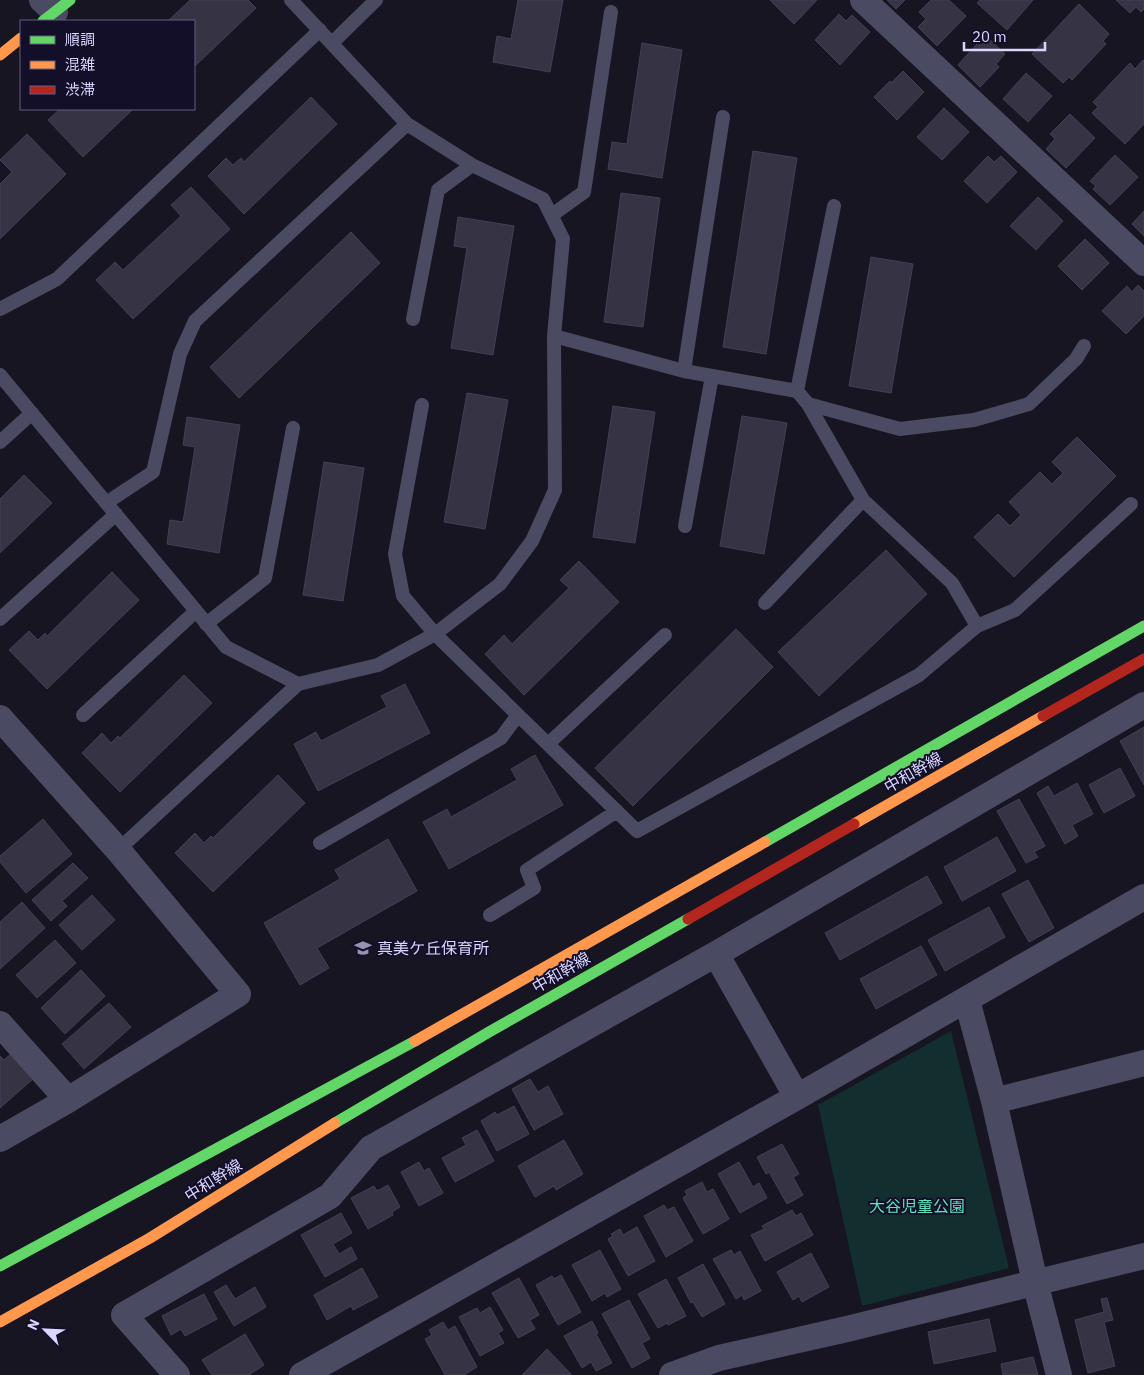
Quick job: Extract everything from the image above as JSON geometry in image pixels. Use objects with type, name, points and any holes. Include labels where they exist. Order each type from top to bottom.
[{"type":"main road","points":[[0,55],[20,39]]},
{"type":"main road","name":"中和幹線","points":[[0,1266],[452,1021],[1144,626]]},
{"type":"main road","name":"中和幹線","points":[[0,1322],[150,1238],[303,1142],[489,1032],[1144,659]]},
{"type":"street","points":[[863,0],[1144,263]]},
{"type":"street","points":[[177,1375],[124,1315],[330,1196],[371,1148],[716,954],[1144,705]]},
{"type":"street","points":[[0,718],[118,850],[238,994],[68,1100],[0,1139]]},
{"type":"street","points":[[302,1375],[797,1097],[1144,898]]},
{"type":"street","points":[[716,954],[797,1097]]},
{"type":"street","points":[[967,1000],[994,1101],[1035,1282],[1059,1375]]},
{"type":"street","points":[[0,1024],[68,1100]]},
{"type":"street","points":[[994,1101],[1144,1063]]},
{"type":"street","points":[[672,1375],[719,1358],[1144,1256]]},
{"type":"lane","points":[[118,850],[298,684],[378,665],[435,634],[500,584],[532,542],[555,490],[554,336],[563,239],[552,215],[543,199],[472,165],[407,124],[292,0]]},
{"type":"lane","points":[[332,43],[376,0]]},
{"type":"lane","points":[[552,215],[584,192],[611,12]]},
{"type":"lane","points":[[0,309],[57,279],[320,30]]},
{"type":"lane","points":[[684,371],[723,117]]},
{"type":"lane","points":[[106,503],[153,472],[180,354],[195,321],[407,124]]},
{"type":"lane","points":[[413,319],[438,190],[472,165]]},
{"type":"lane","points":[[797,391],[834,206]]},
{"type":"lane","points":[[554,336],[684,371],[797,391],[808,404],[863,500],[952,583],[977,626]]},
{"type":"lane","points":[[808,404],[900,429],[974,420],[1029,404],[1076,359],[1084,346]]},
{"type":"lane","points":[[0,375],[226,647],[298,684]]},
{"type":"lane","points":[[686,526],[712,376]]},
{"type":"lane","points":[[422,405],[395,554],[403,596],[435,634],[637,831],[919,676],[977,626],[1015,610],[1131,504]]},
{"type":"lane","points":[[0,442],[32,413]]},
{"type":"lane","points":[[206,624],[265,578],[293,428]]},
{"type":"lane","points":[[764,603],[863,500]]},
{"type":"lane","points":[[0,618],[116,514]]},
{"type":"lane","points":[[82,715],[196,611]]},
{"type":"lane","points":[[548,744],[665,635]]},
{"type":"lane","points":[[320,843],[501,738],[518,715]]},
{"type":"lane","points":[[490,915],[534,888],[527,870],[617,811]]},
{"type":"green space","name":"大谷児童公園","points":[[951,1031],[1009,1268],[862,1306],[818,1105]]},
{"type":"building","points":[[190,0],[248,0],[256,8],[195,66],[195,20],[169,20]]},
{"type":"building","points":[[518,0],[563,0],[550,72],[493,62],[497,36],[511,39]]},
{"type":"building","points":[[770,0],[817,0],[794,24]]},
{"type":"building","points":[[887,0],[905,0],[896,9]]},
{"type":"building","points":[[931,0],[949,0],[966,16],[937,46],[918,27],[926,19],[919,12]]},
{"type":"building","points":[[980,0],[1033,0],[1007,30],[977,3]]},
{"type":"building","points":[[1116,0],[1144,0],[1144,9],[1141,12],[1136,7],[1130,13]]},
{"type":"building","points":[[1079,4],[1109,34],[1103,41],[1106,44],[1072,80],[1069,77],[1063,83],[1032,54]]},
{"type":"building","points":[[839,14],[846,21],[852,15],[870,32],[840,65],[815,40]]},
{"type":"building","points":[[985,35],[1005,54],[996,64],[999,67],[980,87],[958,65]]},
{"type":"building","points":[[642,43],[682,50],[662,178],[608,169],[612,142],[627,144]]},
{"type":"building","points":[[1143,60],[1144,124],[1125,144],[1092,113],[1098,107],[1093,102],[1130,63],[1135,69]]},
{"type":"building","points":[[903,71],[924,92],[897,120],[874,97]]},
{"type":"building","points":[[1026,73],[1052,96],[1028,122],[1003,99]]},
{"type":"building","points":[[311,97],[337,124],[244,214],[208,176],[226,158],[233,165],[241,158],[244,162]]},
{"type":"building","points":[[944,108],[969,132],[942,160],[917,137]]},
{"type":"building","points":[[59,110],[132,110],[83,157],[48,120]]},
{"type":"building","points":[[1070,114],[1095,138],[1066,168],[1046,149],[1055,139],[1050,134]]},
{"type":"building","points":[[27,134],[66,174],[0,239],[0,184],[12,172],[0,160]]},
{"type":"building","points":[[753,151],[797,158],[766,354],[723,347]]},
{"type":"building","points":[[1115,155],[1138,177],[1110,205],[1093,189],[1096,186],[1090,181]]},
{"type":"building","points":[[988,156],[994,162],[1001,156],[1017,172],[987,203],[964,181]]},
{"type":"building","points":[[191,187],[230,229],[133,319],[96,280],[115,262],[123,270],[181,216],[171,205]]},
{"type":"building","points":[[621,193],[660,198],[643,327],[604,322]]},
{"type":"building","points":[[1038,197],[1063,221],[1036,250],[1010,226]]},
{"type":"building","points":[[1144,211],[1144,236],[1132,224]]},
{"type":"building","points":[[458,217],[514,226],[493,355],[451,348],[467,248],[454,246]]},
{"type":"building","points":[[351,232],[380,263],[239,398],[210,367]]},
{"type":"building","points":[[1085,239],[1109,263],[1082,290],[1058,266]]},
{"type":"building","points":[[871,257],[913,264],[891,393],[849,386]]},
{"type":"building","points":[[1138,285],[1144,291],[1144,316],[1126,334],[1102,311],[1127,286],[1132,292]]},
{"type":"building","points":[[467,393],[508,400],[485,529],[444,522]]},
{"type":"building","points":[[613,406],[655,412],[635,543],[593,537]]},
{"type":"building","points":[[742,416],[787,423],[764,554],[720,546]]},
{"type":"building","points":[[187,417],[240,425],[219,553],[167,544],[170,520],[183,522],[195,447],[183,445]]},
{"type":"building","points":[[1077,437],[1116,476],[1014,577],[974,537],[998,514],[1010,526],[1021,515],[1009,502],[1040,472],[1052,484],[1063,473],[1052,462]]},
{"type":"building","points":[[324,462],[364,468],[343,601],[303,595]]},
{"type":"building","points":[[24,475],[52,503],[0,553],[0,499]]},
{"type":"building","points":[[886,550],[927,594],[819,696],[778,652]]},
{"type":"building","points":[[579,561],[619,602],[524,695],[485,654],[504,635],[512,644],[569,588],[560,580]]},
{"type":"building","points":[[112,572],[139,600],[47,689],[9,650],[29,631],[38,640],[45,633],[47,636]]},
{"type":"building","points":[[736,629],[773,667],[633,806],[595,768]]},
{"type":"building","points":[[184,675],[212,703],[120,792],[82,753],[102,733],[111,743],[118,736],[120,738]]},
{"type":"building","points":[[405,684],[430,733],[318,791],[294,744],[316,732],[321,741],[387,707],[381,696]]},
{"type":"building","points":[[1144,727],[1144,785],[1120,741]]},
{"type":"building","points":[[535,755],[563,805],[449,869],[423,822],[447,809],[451,817],[517,780],[511,769]]},
{"type":"building","points":[[1120,768],[1135,796],[1104,813],[1089,785]]},
{"type":"building","points":[[278,775],[305,803],[213,892],[175,853],[195,833],[204,843],[211,836],[213,838]]},
{"type":"building","points":[[1077,783],[1093,814],[1072,825],[1078,836],[1065,844],[1037,793],[1048,786],[1054,796]]},
{"type":"building","points":[[1019,799],[1045,846],[1034,852],[1038,857],[1026,863],[997,811]]},
{"type":"building","points":[[43,819],[72,854],[26,893],[0,862],[0,856]]},
{"type":"building","points":[[997,837],[1016,871],[962,901],[944,867]]},
{"type":"building","points":[[388,839],[417,891],[317,948],[329,968],[300,985],[264,923],[340,879],[335,870]]},
{"type":"building","points":[[73,863],[88,878],[62,901],[67,906],[51,921],[32,900]]},
{"type":"building","points":[[927,876],[942,903],[840,960],[825,933]]},
{"type":"building","points":[[1028,880],[1054,928],[1029,942],[1002,894]]},
{"type":"building","points":[[92,895],[115,920],[82,950],[59,925]]},
{"type":"building","points":[[22,902],[45,928],[0,969],[0,922]]},
{"type":"building","points":[[989,907],[1005,937],[945,971],[928,940]]},
{"type":"building","points":[[55,940],[76,963],[37,998],[16,975]]},
{"type":"building","points":[[921,946],[937,975],[876,1009],[860,979]]},
{"type":"building","points":[[81,970],[105,996],[65,1034],[41,1008]]},
{"type":"building","points":[[109,1003],[131,1027],[84,1069],[62,1044]]},
{"type":"building","points":[[12,1053],[34,1078],[0,1108],[0,1056],[4,1060]]},
{"type":"building","points":[[530,1079],[538,1092],[548,1086],[563,1114],[534,1130],[512,1089]]},
{"type":"building","points":[[514,1106],[529,1134],[497,1151],[481,1121],[495,1112],[497,1115]]},
{"type":"building","points":[[477,1130],[494,1161],[455,1182],[442,1158],[466,1145],[462,1138]]},
{"type":"building","points":[[564,1140],[583,1174],[556,1190],[554,1186],[535,1197],[518,1166]]},
{"type":"building","points":[[782,1144],[799,1174],[793,1177],[803,1195],[787,1204],[769,1172],[766,1174],[757,1157]]},
{"type":"building","points":[[419,1162],[424,1171],[429,1168],[443,1193],[419,1206],[401,1172]]},
{"type":"building","points":[[739,1162],[753,1187],[759,1183],[767,1198],[740,1213],[718,1174]]},
{"type":"building","points":[[702,1182],[707,1192],[713,1189],[729,1219],[703,1234],[683,1198],[687,1195],[685,1191]]},
{"type":"building","points":[[388,1185],[400,1207],[392,1212],[393,1215],[368,1229],[351,1198],[374,1186],[377,1191]]},
{"type":"building","points":[[664,1205],[667,1210],[674,1207],[693,1241],[666,1257],[644,1216]]},
{"type":"building","points":[[792,1210],[796,1216],[801,1213],[813,1235],[765,1261],[751,1235],[764,1229],[762,1226]]},
{"type":"building","points":[[341,1213],[352,1233],[333,1244],[339,1254],[351,1247],[357,1259],[325,1277],[301,1235]]},
{"type":"building","points":[[637,1227],[655,1261],[628,1276],[608,1239],[613,1236],[611,1234],[620,1229],[623,1235]]},
{"type":"building","points":[[600,1250],[621,1289],[607,1297],[605,1293],[592,1301],[572,1265]]},
{"type":"building","points":[[731,1250],[734,1255],[740,1251],[761,1291],[744,1300],[742,1295],[736,1299],[713,1259]]},
{"type":"building","points":[[811,1253],[829,1287],[802,1302],[799,1296],[793,1300],[777,1272]]},
{"type":"building","points":[[703,1264],[725,1304],[702,1317],[693,1302],[691,1303],[678,1278]]},
{"type":"building","points":[[362,1268],[378,1297],[353,1310],[351,1306],[327,1320],[314,1295]]},
{"type":"building","points":[[561,1275],[581,1312],[558,1325],[536,1285],[552,1276],[554,1279]]},
{"type":"building","points":[[519,1278],[539,1315],[530,1320],[535,1329],[518,1338],[492,1293]]},
{"type":"building","points":[[666,1279],[686,1316],[658,1328],[638,1294]]},
{"type":"building","points":[[226,1285],[235,1299],[255,1287],[266,1307],[234,1326],[214,1292]]},
{"type":"building","points":[[204,1294],[217,1319],[185,1336],[181,1329],[171,1335],[162,1316]]},
{"type":"building","points":[[1107,1298],[1113,1320],[1104,1322],[1115,1366],[1088,1373],[1075,1320],[1104,1312],[1101,1299]]},
{"type":"building","points":[[629,1300],[650,1339],[642,1343],[650,1358],[632,1368],[602,1314]]},
{"type":"building","points":[[490,1307],[503,1330],[498,1333],[504,1343],[480,1356],[459,1317],[477,1308],[480,1313]]},
{"type":"building","points":[[989,1319],[996,1351],[934,1364],[928,1332]]},
{"type":"building","points":[[592,1321],[598,1333],[596,1334],[612,1363],[596,1371],[591,1362],[582,1368],[564,1336]]},
{"type":"building","points":[[443,1322],[448,1330],[455,1326],[477,1367],[464,1375],[445,1375],[425,1339],[432,1335],[429,1330]]},
{"type":"building","points":[[245,1334],[264,1365],[249,1375],[212,1375],[202,1360]]},
{"type":"building","points":[[547,1349],[572,1375],[522,1375]]},
{"type":"building","points":[[1033,1357],[1038,1375],[1003,1375],[1001,1364]]},
{"type":"traffic: fast","points":[[44,20],[70,0]]},
{"type":"traffic: fast","points":[[765,842],[1144,626]]},
{"type":"traffic: fast","points":[[335,1123],[489,1032],[688,919]]},
{"type":"traffic: fast","points":[[0,1266],[415,1041]]},
{"type":"traffic: slow","points":[[0,55],[20,39]]},
{"type":"traffic: slow","points":[[854,824],[1043,716]]},
{"type":"traffic: slow","points":[[415,1041],[765,842]]},
{"type":"traffic: slow","points":[[0,1322],[150,1238],[335,1123]]},
{"type":"traffic: jam","points":[[1043,716],[1144,659]]},
{"type":"traffic: jam","points":[[688,919],[854,824]]},
{"type":"place","name":"真美ケ丘保育所","points":[[363,948]]}]
